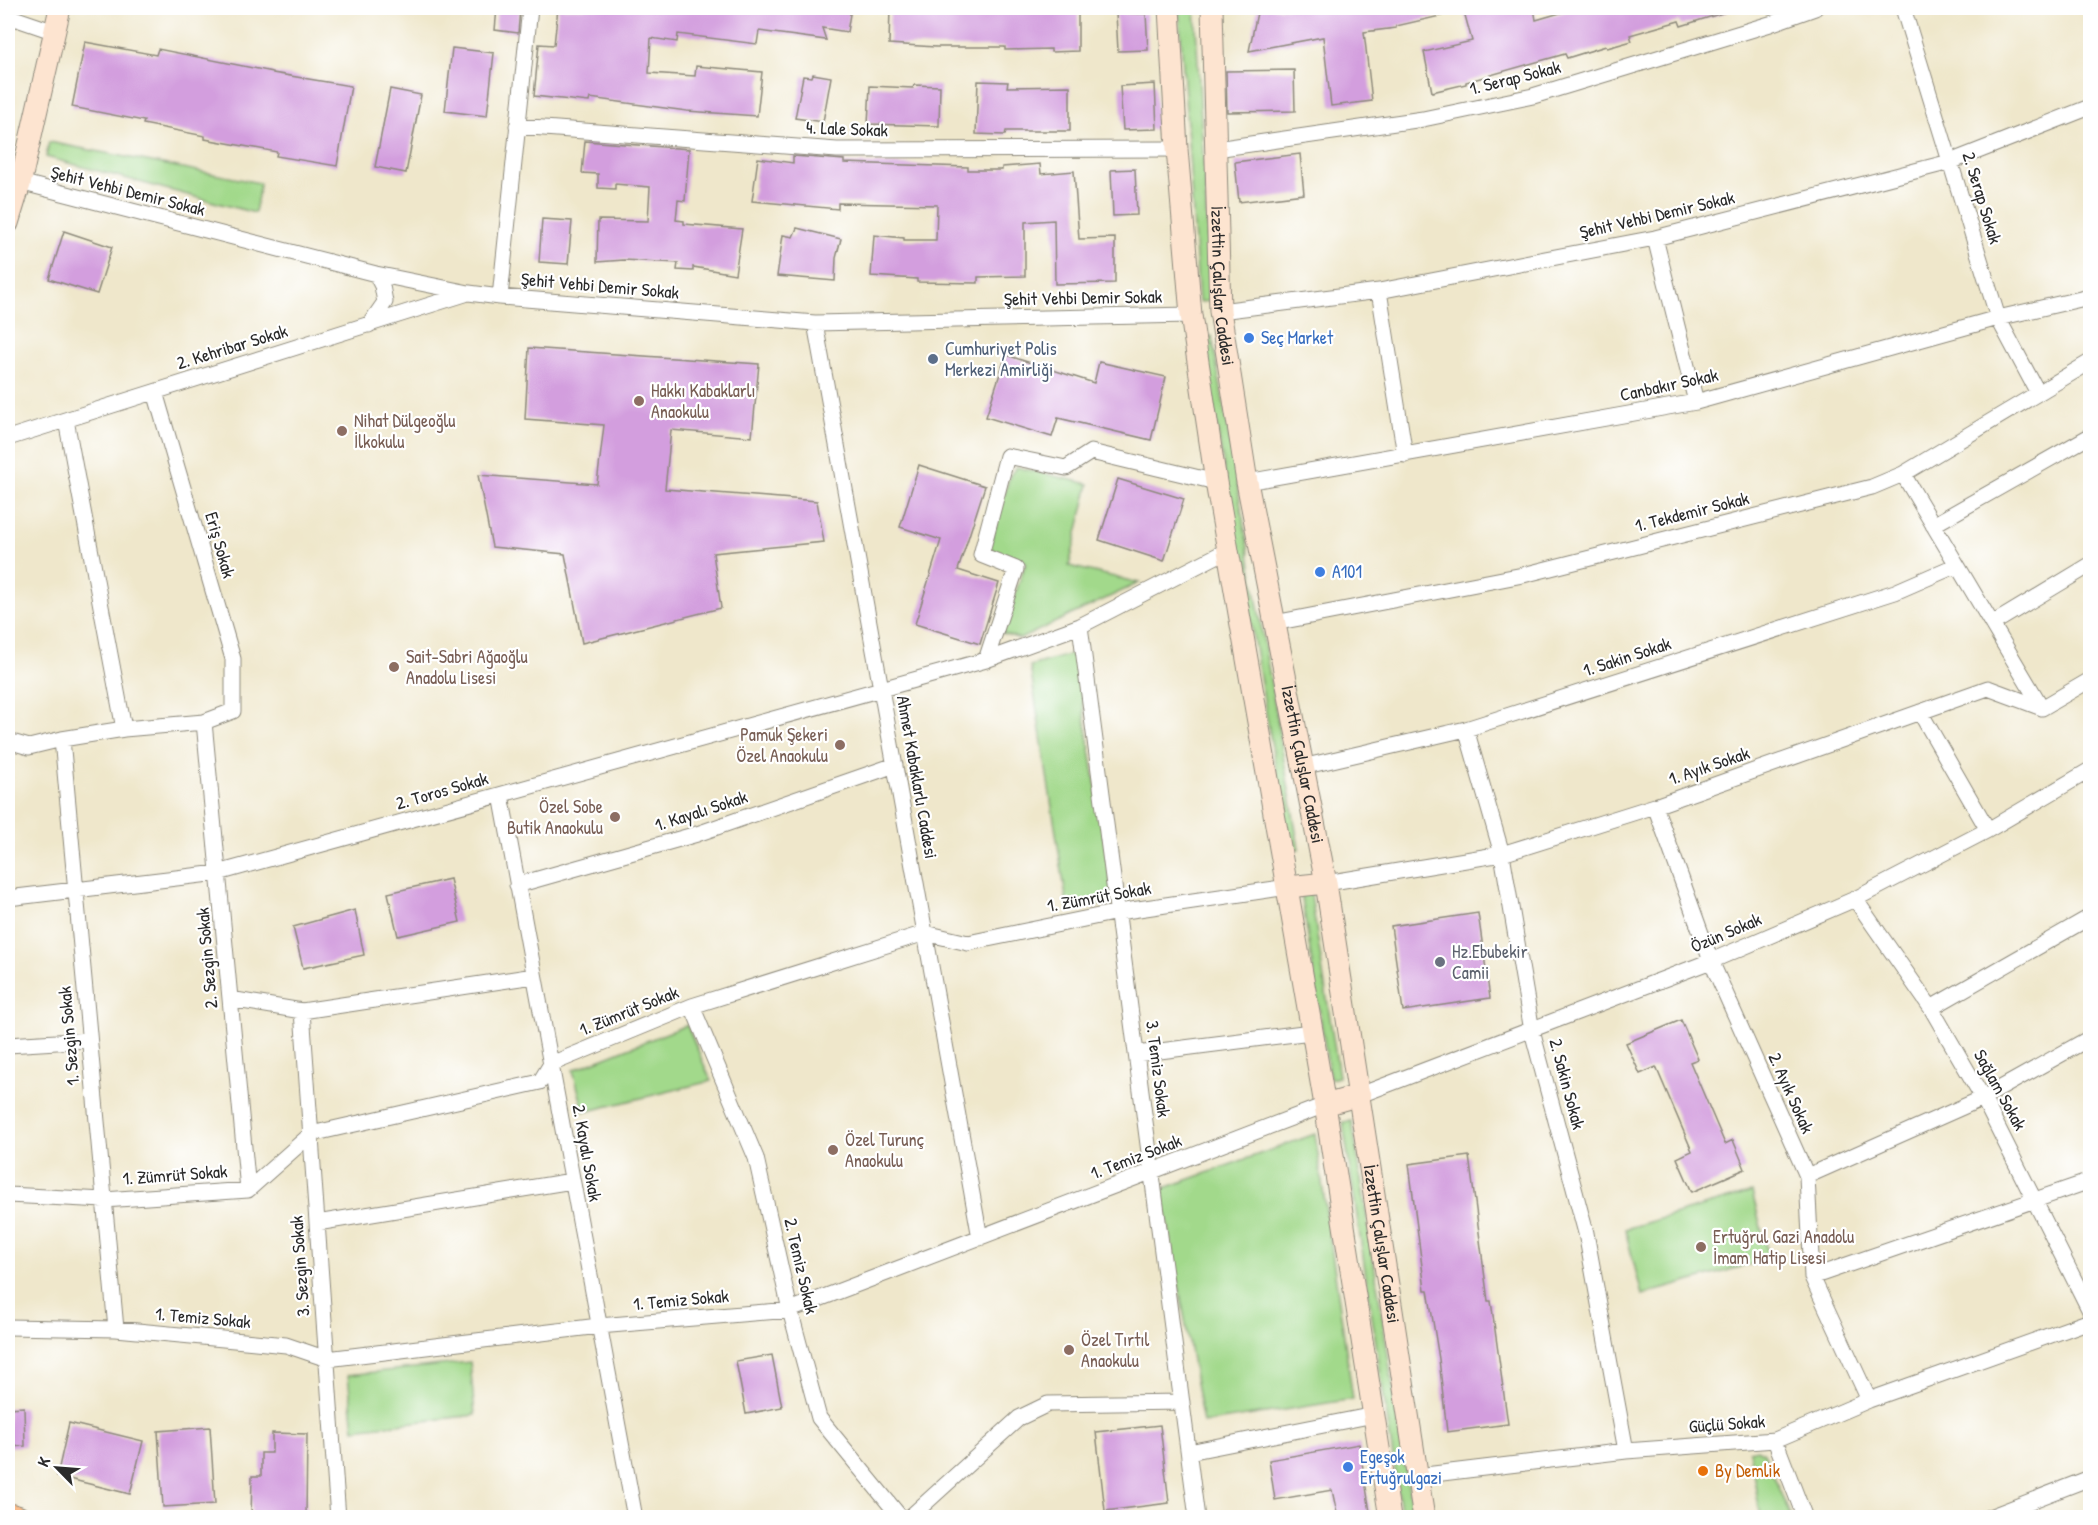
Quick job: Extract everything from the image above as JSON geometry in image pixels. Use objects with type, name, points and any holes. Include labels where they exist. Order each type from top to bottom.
[{"type":"main road","points":[[8,1515],[18,1518]]},
{"type":"street","points":[[8,223],[14,182],[60,8]]},
{"type":"street","points":[[500,297],[530,8]]},
{"type":"street","name":"İzzettin Çalışlar Caddesi","points":[[1169,8],[1177,149],[1191,315],[1216,482],[1288,887],[1390,1518]]},
{"type":"street","name":"İzzettin Çalışlar Caddesi","points":[[1212,8],[1220,311],[1247,482],[1326,883],[1424,1518]]},
{"type":"street","name":"1. Serap Sokak","points":[[1216,149],[1423,119],[1533,96],[1770,24],[1815,8]]},
{"type":"street","name":"2. Serap Sokak","points":[[1903,8],[1998,318],[2038,393]]},
{"type":"street","points":[[8,16],[55,32]]},
{"type":"street","name":"Şehit Vehbi Demir Sokak","points":[[1220,311],[1379,291],[1655,238],[1950,162],[2091,107]]},
{"type":"street","name":"4. Lale Sokak","points":[[518,126],[837,150],[1177,149]]},
{"type":"street","name":"Şehit Vehbi Demir Sokak","points":[[14,182],[376,274],[500,297],[815,323],[1191,315]]},
{"type":"street","points":[[1655,238],[1696,402]]},
{"type":"street","points":[[369,325],[385,302],[382,286],[376,274]]},
{"type":"street","points":[[1379,291],[1405,455]]},
{"type":"street","name":"2. Kehribar Sokak","points":[[8,438],[469,293]]},
{"type":"street","name":"Canbakır Sokak","points":[[1247,482],[1696,402],[1998,318],[2091,295]]},
{"type":"street","points":[[1191,315],[1220,311]]},
{"type":"street","name":"Ahmet Kabaklarlı Caddesi","points":[[815,323],[980,1238]]},
{"type":"street","name":"1. Tekdemir Sokak","points":[[1274,624],[1522,575],[1872,487],[1903,474],[2091,362]]},
{"type":"street","name":"Eriş Sokak","points":[[155,392],[233,659],[233,711],[204,722]]},
{"type":"street","points":[[66,420],[124,729]]},
{"type":"street","points":[[1933,525],[2091,436]]},
{"type":"street","points":[[986,660],[1016,569],[981,555],[1007,456],[1066,468],[1091,452],[1216,482]]},
{"type":"street","points":[[1903,474],[2042,708],[2091,680]]},
{"type":"street","name":"2. Toros Sokak","points":[[8,898],[218,873],[986,660],[1080,626],[1228,550]]},
{"type":"street","name":"1. Sakin Sokak","points":[[1302,766],[1466,729],[1895,592],[1957,565]]},
{"type":"street","points":[[1992,624],[2091,565]]},
{"type":"street","name":"3. Temiz Sokak","points":[[1080,626],[1197,1518]]},
{"type":"street","name":"1. Ayık Sokak","points":[[1326,883],[1502,854],[1654,806],[1988,688],[2042,708]]},
{"type":"street","points":[[1920,712],[1988,830]]},
{"type":"street","points":[[8,741],[29,747],[124,729],[204,722]]},
{"type":"street","name":"2. Sezgin Sokak","points":[[204,722],[248,1190]]},
{"type":"street","name":"2. Sakin Sokak","points":[[1466,729],[1502,854],[1533,1031],[1586,1233],[1626,1451]]},
{"type":"street","name":"1. Sezgin Sokak","points":[[62,739],[116,1329]]},
{"type":"street","name":"1. Kayalı Sokak","points":[[517,885],[697,834],[895,765]]},
{"type":"street","name":"Özün Sokak","points":[[1360,1095],[1533,1031],[1711,961],[1855,899],[1988,830],[2091,770]]},
{"type":"street","name":"2. Kayalı Sokak","points":[[501,795],[635,1518]]},
{"type":"street","name":"2. Ayık Sokak","points":[[1654,806],[1711,961],[1807,1176],[1812,1277],[1869,1400]]},
{"type":"street","points":[[1288,887],[1326,883]]},
{"type":"street","name":"1. Zümrüt Sokak","points":[[8,1195],[104,1200],[248,1190],[311,1134],[540,1082],[551,1064],[692,1006],[925,933],[968,942],[1118,912],[1288,887]]},
{"type":"street","name":"Sağlam Sokak","points":[[1855,899],[1931,1008],[1983,1098],[2091,1311]]},
{"type":"street","points":[[1931,1008],[2091,917]]},
{"type":"street","points":[[230,999],[302,1011],[534,976]]},
{"type":"street","name":"2. Temiz Sokak","points":[[692,1006],[756,1158],[790,1310],[819,1418],[901,1518]]},
{"type":"street","name":"3. Sezgin Sokak","points":[[302,1011],[338,1518]]},
{"type":"street","points":[[1136,1054],[1311,1032]]},
{"type":"street","points":[[1807,1176],[1983,1098],[2091,1038]]},
{"type":"street","points":[[8,1045],[89,1040]]},
{"type":"street","points":[[1324,1105],[1360,1095]]},
{"type":"street","name":"1. Temiz Sokak","points":[[8,1327],[116,1329],[286,1345],[327,1359],[599,1326],[790,1310],[1152,1173],[1324,1105]]},
{"type":"street","points":[[1812,1277],[2091,1180]]},
{"type":"street","points":[[317,1223],[572,1181]]},
{"type":"street","name":"Güçlü Sokak","points":[[1417,1476],[1626,1451],[1775,1440],[1869,1400],[2091,1321]]},
{"type":"street","points":[[909,1518],[1019,1418],[1048,1404],[1182,1402]]},
{"type":"street","points":[[1189,1452],[1374,1415]]},
{"type":"street","points":[[1775,1440],[1805,1518]]},
{"type":"street","points":[[1987,1518],[2091,1478]]},
{"type":"green space","points":[[1179,8],[1195,8],[1211,301],[1199,302]]},
{"type":"green space","points":[[49,142],[260,183],[255,213],[46,157]]},
{"type":"green space","points":[[1212,336],[1299,849],[1290,851],[1202,340]]},
{"type":"green space","points":[[1017,467],[1089,484],[1069,566],[1139,583],[1020,639],[1002,633],[1026,562],[994,551],[990,546],[1010,475]]},
{"type":"green space","points":[[1075,653],[1114,903],[1068,910],[1030,666]]},
{"type":"green space","points":[[1310,889],[1339,1077],[1330,1079],[1301,892]]},
{"type":"green space","points":[[687,1025],[711,1081],[584,1112],[573,1070]]},
{"type":"green space","points":[[1352,1121],[1413,1517],[1402,1517],[1343,1123]]},
{"type":"green space","points":[[1315,1134],[1353,1399],[1203,1423],[1162,1189]]},
{"type":"green space","points":[[1752,1192],[1769,1259],[1642,1295],[1625,1229]]},
{"type":"green space","points":[[470,1362],[475,1415],[354,1429],[348,1375]]},
{"type":"green space","points":[[1757,1449],[1764,1453],[1791,1517],[1761,1517],[1749,1451]]},
{"type":"building","points":[[497,8],[520,8],[518,33],[495,30]]},
{"type":"building","points":[[558,8],[851,8],[847,32],[822,28],[826,40],[759,31],[757,44],[678,34],[677,42],[651,38],[649,73],[695,76],[696,66],[762,72],[757,116],[687,111],[590,98],[589,102],[534,96],[539,44],[554,45]]},
{"type":"building","points":[[890,8],[1078,8],[1078,51],[1051,52],[1051,49],[1005,50],[1005,47],[889,44]]},
{"type":"building","points":[[1258,8],[1448,8],[1449,14],[1396,26],[1396,28],[1364,32],[1372,101],[1331,106],[1323,37],[1249,51]]},
{"type":"building","points":[[1463,8],[1534,8],[1536,20],[1577,8],[1729,8],[1729,11],[1681,26],[1679,21],[1630,35],[1632,41],[1607,48],[1606,46],[1567,58],[1565,54],[1432,92],[1424,52],[1472,41]]},
{"type":"building","points":[[1116,13],[1146,14],[1148,50],[1118,51]]},
{"type":"building","points":[[85,42],[156,55],[158,49],[273,73],[351,86],[337,166],[276,156],[277,152],[205,139],[205,136],[143,124],[144,121],[72,107]]},
{"type":"building","points":[[452,48],[494,53],[487,116],[445,111]]},
{"type":"building","points":[[1294,70],[1295,111],[1227,112],[1226,71]]},
{"type":"building","points":[[813,74],[831,77],[823,122],[795,118],[803,76],[812,77]]},
{"type":"building","points":[[978,81],[1008,82],[1007,87],[1070,86],[1070,131],[1006,131],[1005,135],[976,134]]},
{"type":"building","points":[[1155,84],[1157,129],[1123,130],[1120,86]]},
{"type":"building","points":[[914,85],[940,86],[939,126],[868,124],[870,86],[913,88]]},
{"type":"building","points":[[390,89],[421,95],[406,173],[375,167]]},
{"type":"building","points":[[585,141],[689,149],[685,201],[678,200],[676,220],[684,221],[684,224],[742,229],[735,274],[693,267],[693,271],[677,270],[678,263],[624,260],[597,262],[598,220],[648,221],[650,187],[615,184],[615,189],[598,188],[598,174],[582,173]]},
{"type":"building","points":[[1300,154],[1304,194],[1239,202],[1235,162]]},
{"type":"building","points":[[793,156],[844,160],[844,163],[968,167],[968,170],[1002,170],[1002,167],[1040,164],[1041,174],[1074,171],[1079,239],[1115,238],[1115,283],[1055,284],[1054,220],[1025,222],[1025,276],[978,277],[978,283],[917,282],[917,279],[871,276],[874,235],[904,238],[904,240],[936,240],[937,205],[838,203],[838,209],[752,201],[758,158],[793,163]]},
{"type":"building","points":[[1135,169],[1137,215],[1113,216],[1111,170]]},
{"type":"building","points":[[542,219],[572,221],[568,264],[539,262]]},
{"type":"building","points":[[797,228],[841,239],[836,258],[835,281],[777,276],[783,235],[793,237]]},
{"type":"building","points":[[64,231],[112,247],[97,294],[49,279]]},
{"type":"building","points":[[529,348],[759,364],[752,437],[671,430],[665,489],[817,501],[824,542],[713,553],[721,608],[582,643],[565,554],[492,547],[478,475],[597,484],[604,425],[525,419]]},
{"type":"building","points":[[1006,355],[1094,383],[1099,362],[1166,377],[1151,440],[1058,418],[1052,437],[986,417]]},
{"type":"building","points":[[919,465],[985,486],[958,570],[999,583],[980,644],[915,624],[941,540],[900,527]]},
{"type":"building","points":[[1118,479],[1184,499],[1164,561],[1099,540]]},
{"type":"building","points":[[450,879],[460,922],[398,936],[388,893]]},
{"type":"building","points":[[355,910],[364,955],[303,968],[293,927]]},
{"type":"building","name":"Hz.Ebubekir Camii","points":[[1478,913],[1490,998],[1403,1011],[1391,926]]},
{"type":"building","points":[[1681,1020],[1698,1059],[1690,1062],[1725,1144],[1733,1140],[1745,1169],[1692,1192],[1677,1158],[1692,1151],[1656,1067],[1640,1074],[1626,1043]]},
{"type":"building","points":[[1469,1156],[1488,1301],[1491,1301],[1508,1424],[1447,1432],[1439,1359],[1428,1290],[1425,1290],[1409,1164]]},
{"type":"building","points":[[772,1355],[782,1407],[746,1414],[736,1361]]},
{"type":"building","points":[[24,1407],[25,1446],[8,1447],[8,1408]]},
{"type":"building","points":[[69,1423],[143,1441],[130,1494],[57,1476]]},
{"type":"building","points":[[1160,1425],[1169,1503],[1105,1511],[1096,1432]]},
{"type":"building","points":[[210,1427],[215,1504],[163,1507],[158,1431]]},
{"type":"building","points":[[272,1433],[307,1434],[306,1518],[251,1518],[252,1476],[261,1476],[261,1453],[272,1453]]},
{"type":"building","points":[[1359,1444],[1371,1518],[1338,1518],[1332,1490],[1275,1500],[1269,1460]]},
{"type":"place","name":"Seç Market","points":[[1249,338]]},
{"type":"place","name":"Cumhuriyet Polis Merkezi Amirliği","points":[[933,359]]},
{"type":"place","name":"Hakkı Kabaklarlı Anaokulu","points":[[639,401]]},
{"type":"place","name":"Nihat Dülgeoğlu İlkokulu","points":[[342,431]]},
{"type":"place","name":"A101","points":[[1320,572]]},
{"type":"place","name":"Sait-Sabri Ağaoğlu Anadolu Lisesi","points":[[394,667]]},
{"type":"place","name":"Pamuk Şekeri Özel Anaokulu","points":[[840,745]]},
{"type":"place","name":"Özel Sobe Butik Anaokulu","points":[[615,817]]},
{"type":"place","name":"Hz.Ebubekir Camii","points":[[1440,962]]},
{"type":"place","name":"Özel Turunç Anaokulu","points":[[833,1150]]},
{"type":"place","name":"Ertuğrul Gazi Anadolu İmam Hatip Lisesi","points":[[1701,1247]]},
{"type":"place","name":"Özel Tırtıl Anaokulu","points":[[1069,1350]]},
{"type":"place","name":"Egeşok Ertuğrulgazi","points":[[1348,1467]]},
{"type":"place","name":"By Demlik","points":[[1703,1471]]}]
